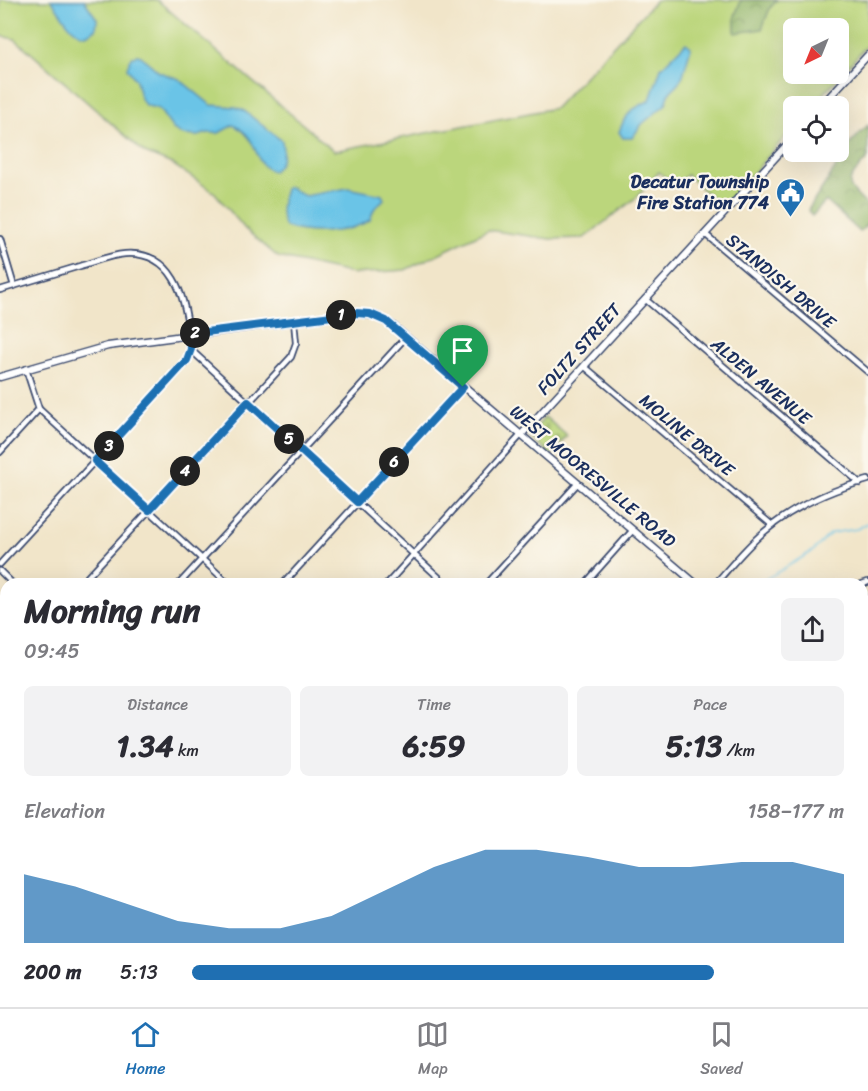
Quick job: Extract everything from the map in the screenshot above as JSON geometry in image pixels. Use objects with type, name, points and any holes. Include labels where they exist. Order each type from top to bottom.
[{"type":"main road","points":[[830,96],[868,55]]},
{"type":"main road","name":"FOLTZ STREET","points":[[521,435],[783,148]]},
{"type":"main road","name":"WEST MOORESVILLE ROAD","points":[[0,377],[98,348],[190,334],[366,314],[382,319],[406,337],[688,578]]},
{"type":"street","name":"STANDISH DRIVE","points":[[705,234],[868,372]]},
{"type":"street","points":[[0,239],[14,286]]},
{"type":"street","points":[[0,290],[116,255],[139,255],[160,264],[176,282],[186,309],[191,350],[184,364],[0,564]]},
{"type":"street","name":"ALDEN AVENUE","points":[[645,299],[860,483]]},
{"type":"street","points":[[87,578],[291,356],[296,341],[294,321]]},
{"type":"street","points":[[185,578],[406,337]]},
{"type":"street","points":[[191,350],[440,578]]},
{"type":"street","name":"MOLINE DRIVE","points":[[584,366],[772,525]]},
{"type":"street","points":[[26,369],[39,409],[223,578]]},
{"type":"street","points":[[288,578],[463,387]]},
{"type":"street","points":[[0,452],[39,409]]},
{"type":"street","name":"FOLTZ STREET","points":[[392,578],[521,435]]},
{"type":"street","points":[[721,578],[754,541],[772,525],[820,497],[868,480]]},
{"type":"street","points":[[491,578],[578,483]]},
{"type":"street","points":[[590,578],[633,531]]},
{"type":"green space","points":[[0,0],[157,0],[334,151],[555,108],[656,0],[868,0],[868,44],[849,65],[849,18],[783,18],[783,84],[833,84],[822,96],[783,96],[783,139],[723,208],[687,175],[675,186],[659,172],[637,197],[584,238],[550,239],[488,230],[405,270],[354,274],[278,257],[245,229],[215,193],[172,164],[145,153],[15,39],[0,36]]},
{"type":"green space","points":[[741,0],[777,0],[770,8],[762,29],[735,33],[735,16]]},
{"type":"green space","points":[[868,125],[868,158],[850,182],[854,192],[868,206],[868,223],[860,232],[826,201],[812,216],[808,210],[838,162],[849,162],[849,145]]},
{"type":"green space","points":[[545,417],[567,436],[551,455],[529,436]]},
{"type":"water","points":[[51,0],[84,0],[97,19],[96,29],[86,35],[75,31]]},
{"type":"water","points":[[686,43],[691,47],[683,75],[670,92],[666,104],[642,124],[632,138],[623,138],[619,132],[624,120],[632,110],[650,100],[661,68]]},
{"type":"water","points":[[137,55],[159,72],[179,79],[211,105],[243,110],[282,141],[283,154],[279,165],[273,171],[266,168],[248,137],[233,125],[219,133],[198,136],[183,135],[173,129],[159,109],[145,105],[140,97],[136,80],[127,68],[132,57]]},
{"type":"water","points":[[288,187],[305,196],[348,188],[382,195],[384,199],[374,209],[370,220],[361,225],[328,232],[295,230],[285,227],[281,213],[285,189]]},
{"type":"waterway","points":[[768,578],[813,551],[831,533],[857,529],[868,523]]},
{"type":"place","name":"Decatur Township Fire Station 774","points":[[790,218]]},
{"type":"route","points":[[356,313],[370,314],[392,325],[463,387],[357,502],[248,402],[149,510],[95,461],[190,356],[190,334],[356,313]]}]
